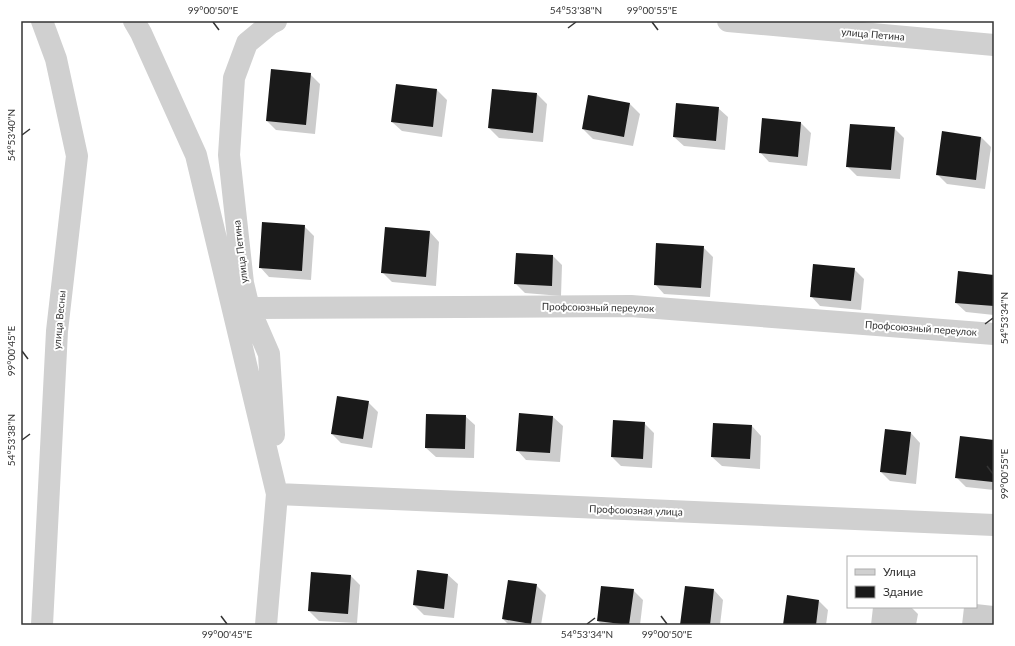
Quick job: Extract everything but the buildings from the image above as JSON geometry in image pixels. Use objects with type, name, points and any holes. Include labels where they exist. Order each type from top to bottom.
[{"type":"street","name":"улица Весны","points":[[42,21],[56,59],[77,156],[57,330],[42,625]]},
{"type":"street","points":[[134,21],[196,155],[277,494],[266,625]]},
{"type":"street","name":"улица Петина","points":[[276,21],[270,24],[247,43],[234,78],[230,155],[243,283],[249,308],[269,354],[277,494]]},
{"type":"street","name":"улица Петина","points":[[728,21],[792,24],[994,45]]},
{"type":"street","name":"Профсоюзный переулок","points":[[249,308],[631,306],[994,334]]},
{"type":"street","name":"Профсоюзная улица","points":[[277,494],[994,525]]}]
